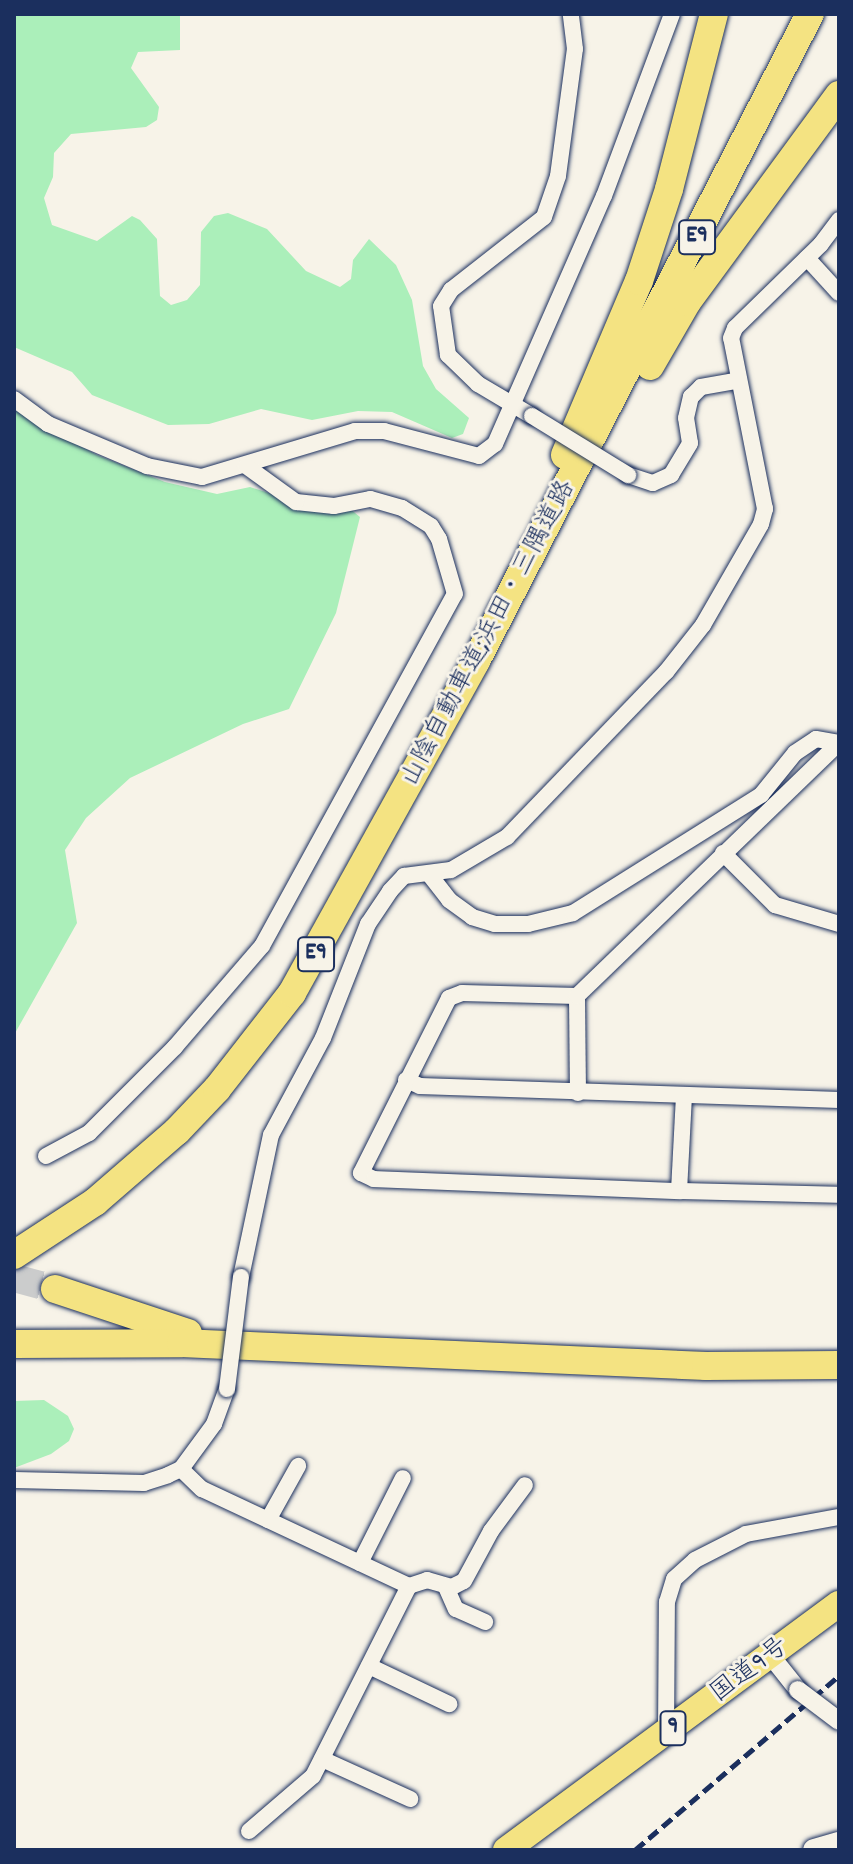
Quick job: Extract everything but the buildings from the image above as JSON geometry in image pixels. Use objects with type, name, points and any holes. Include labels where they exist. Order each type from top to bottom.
[{"type":"highway","points":[[476,661],[639,281],[714,14]]},
{"type":"highway","name":"山陰自動車道;浜田・三隅道路","points":[[14,1255],[95,1202],[217,1089],[292,993],[476,661],[810,14]]},
{"type":"highway","points":[[581,458],[631,399],[687,302],[839,95]]},
{"type":"highway","name":"山陰自動車道;浜田・三隅道路","points":[[14,1242],[95,1202]]},
{"type":"highway","points":[[55,1289],[168,1328],[279,1350]]},
{"type":"highway","points":[[14,1344],[181,1343],[279,1350],[706,1366],[839,1365]]},
{"type":"highway","name":"国道9号","points":[[506,1850],[839,1604]]},
{"type":"main road","points":[[814,1850],[839,1843]]},
{"type":"street","points":[[571,14],[575,49],[558,176],[544,217],[451,290],[441,306],[448,355],[478,384],[628,475],[653,483],[671,475],[690,443],[686,418],[691,397],[701,387],[736,381]]},
{"type":"street","points":[[14,399],[48,424],[147,466],[202,477],[246,466],[291,446],[355,431],[384,431],[479,456],[495,444],[604,196],[672,14]]},
{"type":"street","points":[[14,1480],[144,1483],[181,1469],[214,1424],[227,1389],[241,1277],[271,1135],[323,1038],[368,924],[404,876],[451,870],[507,837],[666,672],[703,625],[765,509],[730,349],[735,328],[807,258],[839,220]]},
{"type":"street","points":[[807,258],[839,293]]},
{"type":"street","points":[[46,1156],[89,1133],[175,1047],[262,946],[455,594],[439,539],[431,526],[402,508],[370,499],[334,506],[296,502],[246,466]]},
{"type":"street","points":[[429,874],[449,900],[472,917],[495,924],[528,924],[573,913],[761,795],[795,753],[816,739],[839,743]]},
{"type":"street","points":[[839,743],[577,996],[454,994],[406,1080],[361,1173],[374,1179],[839,1195]]},
{"type":"street","points":[[723,853],[775,905],[839,924]]},
{"type":"street","points":[[577,996],[578,1093]]},
{"type":"street","points":[[406,1080],[420,1086],[839,1100]]},
{"type":"street","points":[[679,1191],[684,1096]]},
{"type":"street","points":[[268,1520],[298,1466]]},
{"type":"street","points":[[181,1469],[202,1489],[409,1586],[427,1580],[446,1587],[464,1581],[491,1531],[525,1485]]},
{"type":"street","points":[[360,1563],[403,1478]]},
{"type":"street","points":[[666,1734],[667,1602],[674,1579],[695,1560],[746,1534],[839,1517]]},
{"type":"street","points":[[249,1831],[302,1789],[322,1759],[409,1586]]},
{"type":"street","points":[[446,1587],[456,1609],[485,1622]]},
{"type":"street","points":[[771,1656],[798,1690],[839,1721]]},
{"type":"street","points":[[369,1666],[449,1704]]},
{"type":"street","points":[[322,1759],[410,1799]]},
{"type":"green space","points":[[14,14],[180,16],[180,50],[138,52],[131,68],[159,107],[157,120],[146,127],[71,134],[54,153],[53,177],[44,198],[52,225],[97,241],[132,216],[140,220],[157,239],[160,296],[171,305],[187,300],[200,285],[201,232],[214,216],[228,213],[267,229],[306,271],[340,287],[351,279],[353,260],[369,239],[396,265],[412,300],[423,366],[436,389],[469,418],[463,434],[452,438],[392,412],[358,411],[312,420],[261,409],[209,424],[168,425],[92,395],[72,372],[14,347]]},
{"type":"green space","points":[[14,409],[97,455],[165,482],[217,494],[250,487],[332,513],[349,508],[360,517],[336,613],[289,709],[243,724],[130,778],[86,818],[65,850],[77,923],[14,1035]]},
{"type":"green space","points":[[44,1400],[68,1416],[74,1429],[69,1441],[51,1454],[14,1468],[14,1401]]},
{"type":"tunnel","points":[[14,1278],[55,1289]]},
{"type":"railway","points":[[635,1850],[839,1676]]}]
